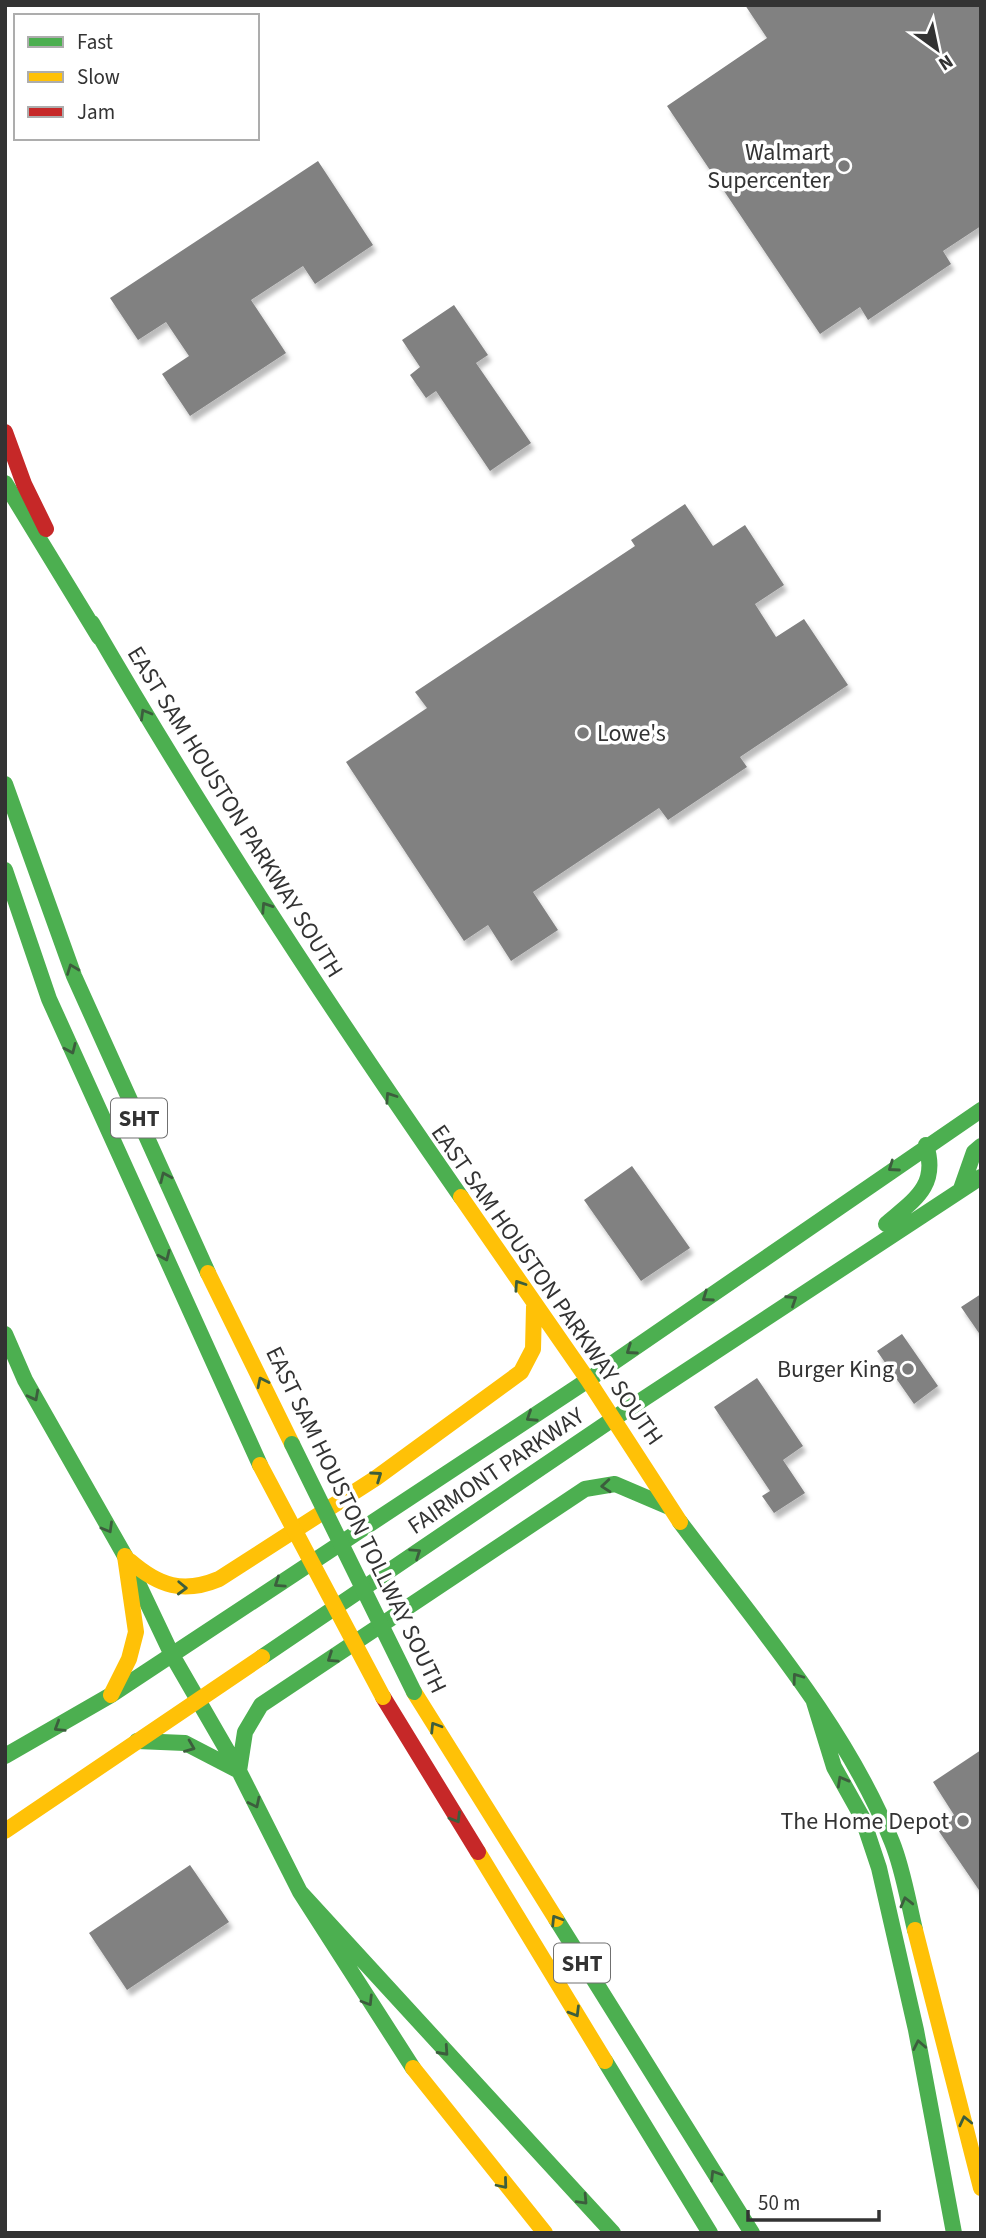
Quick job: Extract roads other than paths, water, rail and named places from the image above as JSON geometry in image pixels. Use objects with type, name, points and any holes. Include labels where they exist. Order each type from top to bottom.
[{"type":"main road","name":"EAST SAM HOUSTON PARKWAY SOUTH","points":[[5,432],[24,484],[99,637],[172,761],[411,1128],[534,1307],[588,1380],[669,1507],[814,1702],[864,1784],[893,1843],[981,2188]]},
{"type":"main road","points":[[5,483],[99,637]]},
{"type":"main road","name":"EAST SAM HOUSTON TOLLWAY SOUTH","points":[[5,784],[74,976],[211,1279],[414,1692],[752,2233]]},
{"type":"main road","name":"SHT","points":[[5,870],[49,999],[260,1465],[383,1697],[710,2233]]},
{"type":"main road","name":"FAIRMONT PARKWAY","points":[[5,1756],[111,1695],[588,1380],[926,1145],[981,1110]]},
{"type":"main road","points":[[827,1277],[922,1192],[934,1163],[926,1145]]},
{"type":"main road","points":[[961,1189],[974,1152],[981,1146]]},
{"type":"main road","name":"FAIRMONT PARKWAY","points":[[5,1831],[613,1419],[981,1177]]},
{"type":"main road","points":[[125,1556],[146,1576],[167,1587],[201,1588],[219,1579],[376,1478],[521,1372],[533,1349],[534,1307]]},
{"type":"main road","points":[[5,1334],[43,1414],[125,1556],[172,1655],[239,1771],[300,1892],[425,2086],[545,2233]]},
{"type":"main road","points":[[239,1771],[245,1732],[261,1705],[585,1489],[615,1484],[669,1507]]},
{"type":"main road","points":[[111,1695],[129,1659],[136,1632],[125,1556]]},
{"type":"main road","points":[[814,1702],[834,1767],[862,1817],[879,1868],[916,2030],[954,2233]]},
{"type":"main road","points":[[137,1741],[185,1743],[239,1771]]},
{"type":"main road","points":[[300,1892],[613,2233]]},
{"type":"place","name":"Walmart Supercenter","points":[[844,166]]},
{"type":"place","name":"Lowe's","points":[[583,733]]},
{"type":"place","name":"Burger King","points":[[908,1369]]},
{"type":"place","name":"The Home Depot","points":[[963,1821]]}]
